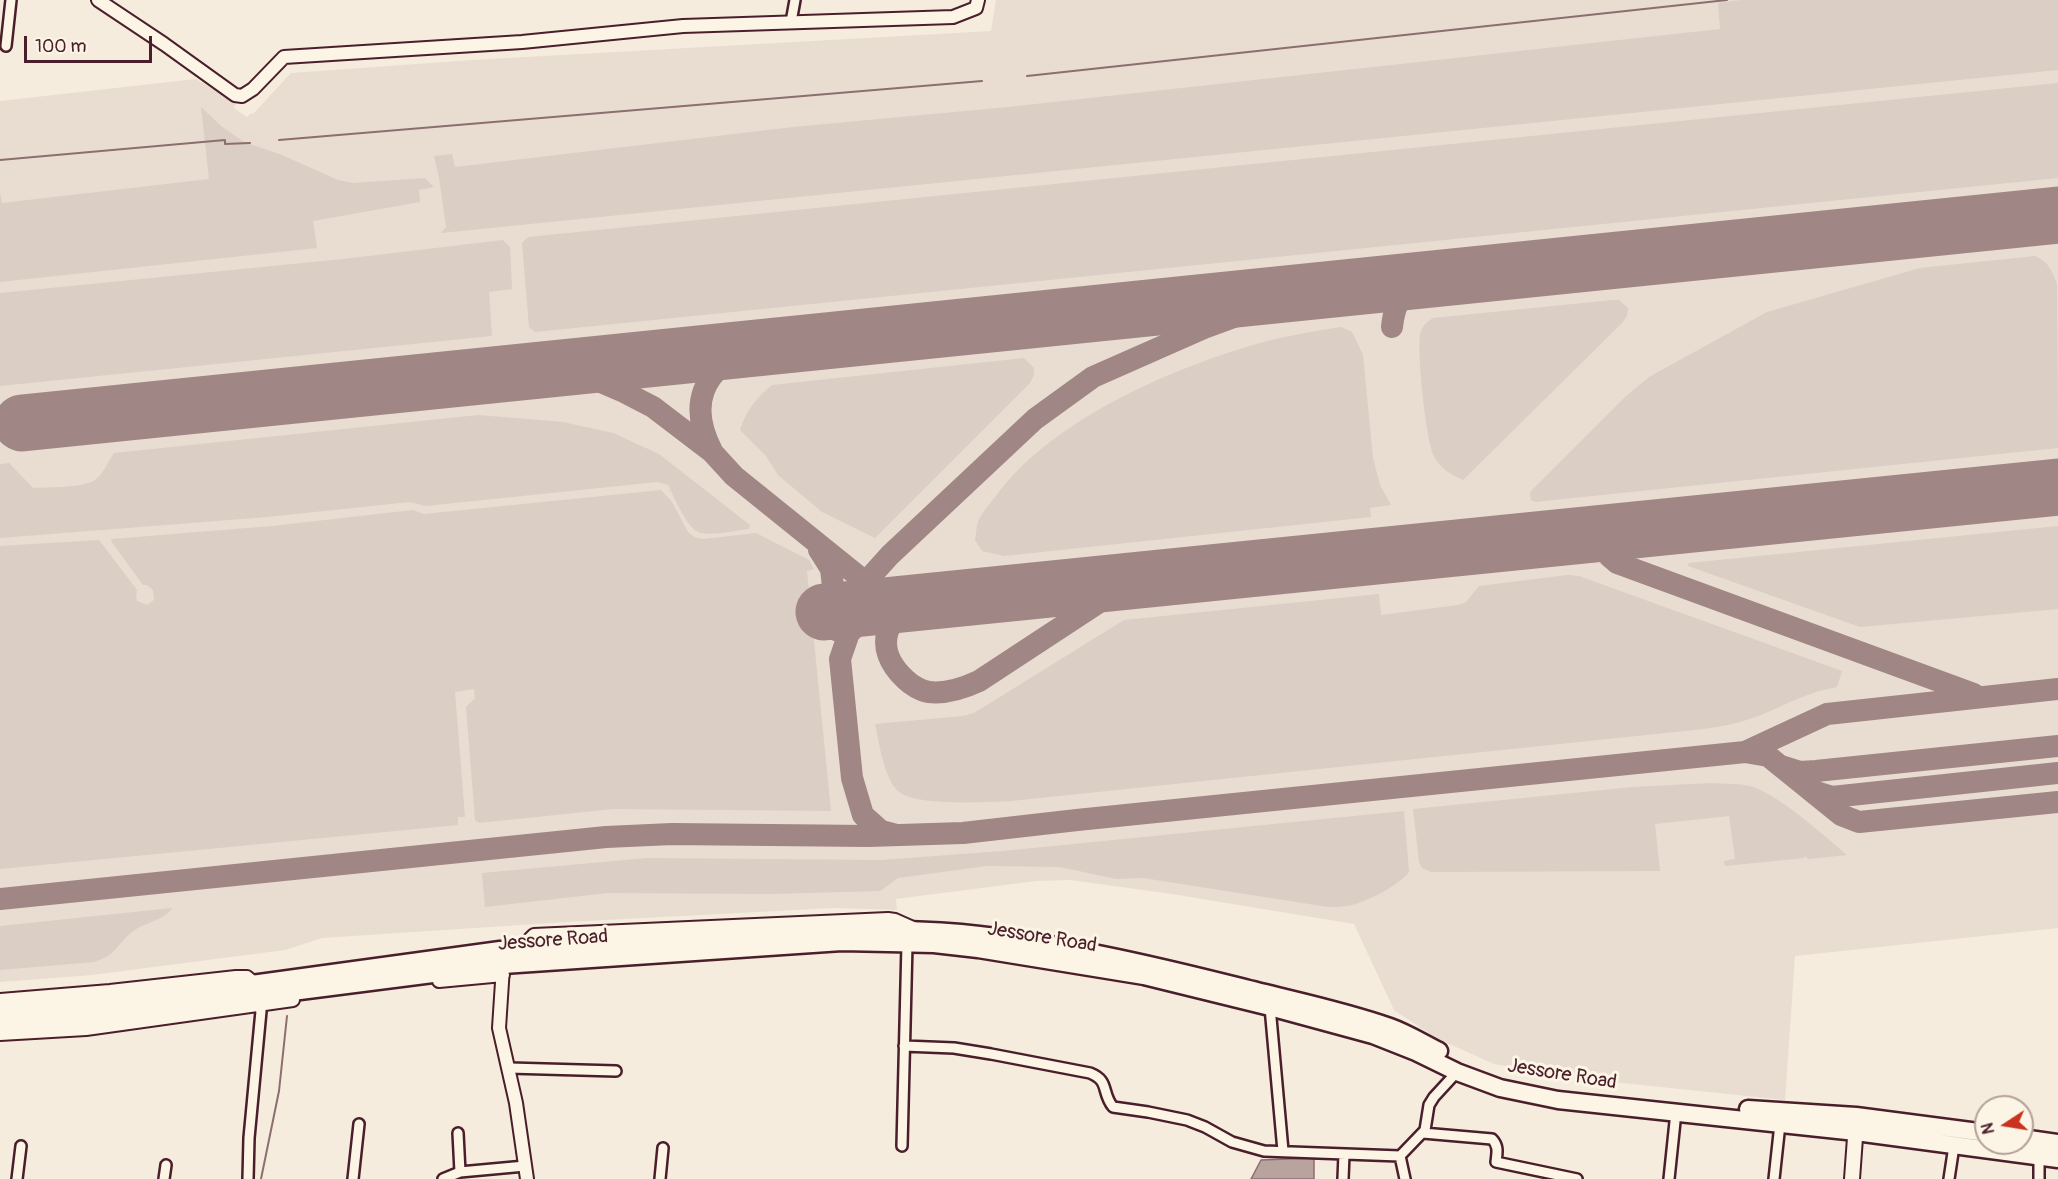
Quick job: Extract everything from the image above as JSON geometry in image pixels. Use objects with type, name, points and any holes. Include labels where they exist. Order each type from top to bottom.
[{"type":"highway","points":[[503,963],[522,948],[830,930],[912,937],[990,936],[1128,961],[1318,1006],[1392,1028],[1481,1071],[1526,1083],[1856,1124],[1974,1132]]},
{"type":"highway","name":"Jessore Road","points":[[0,1024],[80,1019],[503,963],[912,937],[1144,976],[1270,1007],[1373,1035],[1457,1072],[1500,1088],[1527,1094],[1558,1100],[1780,1124],[1856,1124],[1954,1146],[2058,1159]]},
{"type":"highway","points":[[0,1012],[135,1000],[255,995]]},
{"type":"highway","points":[[2034,1140],[2058,1143]]},
{"type":"main road","points":[[1852,1179],[1856,1124]]},
{"type":"street","points":[[6,46],[11,0]]},
{"type":"street","points":[[98,0],[235,95],[242,96],[253,89],[284,57],[522,42],[683,26],[952,17],[976,8],[978,0]]},
{"type":"street","points":[[791,21],[795,0]]},
{"type":"street","points":[[902,1146],[904,1046],[912,937]]},
{"type":"street","points":[[503,963],[499,1028],[509,1068],[527,1179]]},
{"type":"street","points":[[0,1000],[110,992],[236,976],[246,977],[261,1011],[249,1138],[248,1179]]},
{"type":"street","points":[[0,1034],[86,1029],[255,995]]},
{"type":"street","points":[[1270,1007],[1283,1151]]},
{"type":"street","points":[[904,1046],[954,1048],[1090,1073],[1100,1077],[1107,1100],[1113,1107],[1187,1120],[1248,1148],[1344,1154],[1400,1156],[1423,1133],[1429,1105],[1457,1072]]},
{"type":"street","points":[[509,1068],[616,1071]]},
{"type":"street","points":[[1669,1179],[1676,1112]]},
{"type":"street","points":[[353,1179],[359,1124]]},
{"type":"street","points":[[1774,1179],[1780,1124]]},
{"type":"street","points":[[458,1133],[460,1172]]},
{"type":"street","points":[[1423,1133],[1492,1139],[1498,1149],[1496,1162],[1577,1179]]},
{"type":"street","points":[[18,1179],[21,1146]]},
{"type":"street","points":[[1948,1179],[1954,1146]]},
{"type":"street","points":[[660,1179],[663,1148]]},
{"type":"street","points":[[1343,1179],[1344,1154]]},
{"type":"street","points":[[1400,1156],[1404,1179]]},
{"type":"street","points":[[2039,1157],[2039,1179]]},
{"type":"street","points":[[164,1179],[166,1165]]},
{"type":"street","points":[[443,1179],[460,1172],[525,1166]]},
{"type":"shaded area","points":[[996,0],[2058,0],[2058,928],[1795,956],[1785,1100],[1594,1080],[1494,1064],[1436,1038],[1394,1010],[1354,924],[1070,880],[1036,881],[896,899],[897,910],[834,908],[322,938],[285,950],[92,975],[0,982],[0,101],[196,79],[236,103],[234,108],[247,117],[253,114],[291,73],[472,60],[991,31]]},
{"type":"shaded area","points":[[1741,0],[2058,0],[2058,70],[441,233],[446,227],[434,156],[452,154],[455,167],[793,127],[1008,107],[1720,29],[1718,3]]},
{"type":"shaded area","points":[[2058,83],[2058,178],[535,332],[529,327],[522,243],[528,237]]},
{"type":"shaded area","points":[[201,107],[221,126],[244,142],[282,155],[338,180],[353,183],[425,178],[434,187],[419,190],[420,202],[313,221],[317,248],[0,282],[0,193],[2,203],[209,179]]},
{"type":"shaded area","points":[[503,240],[510,247],[512,289],[489,292],[492,336],[0,386],[0,293],[343,259]]},
{"type":"shaded area","points":[[2035,256],[2047,264],[2057,284],[2058,448],[1536,502],[1531,500],[1530,492],[1625,397],[1649,377],[1767,312],[1920,268]]},
{"type":"shaded area","points":[[1619,300],[1628,308],[1627,316],[1622,323],[1463,480],[1441,466],[1435,458],[1428,435],[1423,398],[1419,345],[1421,332],[1427,323],[1433,318]]},
{"type":"shaded area","points":[[1341,327],[1352,332],[1363,355],[1373,458],[1380,485],[1391,505],[1370,508],[1371,517],[1004,556],[982,551],[975,540],[981,515],[1018,470],[1075,424],[1142,387],[1210,359],[1267,341]]},
{"type":"shaded area","points":[[1024,358],[1034,368],[1034,375],[1030,383],[875,538],[822,512],[778,475],[766,456],[740,430],[752,405],[772,385]]},
{"type":"shaded area","points":[[478,415],[563,422],[613,433],[659,454],[750,525],[749,529],[716,534],[698,532],[685,518],[668,485],[657,482],[426,506],[410,502],[267,517],[0,538],[0,464],[9,463],[33,488],[74,486],[95,480],[114,453]]},
{"type":"shaded area","points":[[661,490],[672,502],[688,532],[694,537],[703,539],[756,533],[809,560],[814,569],[807,571],[831,811],[613,809],[479,823],[475,820],[466,707],[475,698],[474,689],[455,692],[465,817],[458,817],[458,825],[0,869],[0,546],[99,540],[137,590],[137,601],[147,605],[154,600],[153,590],[143,585],[111,541],[112,539],[272,526],[413,510],[424,514]]},
{"type":"shaded area","points":[[2058,526],[2058,609],[1860,627],[1688,566],[1689,563]]},
{"type":"shaded area","points":[[1568,575],[1579,576],[1842,671],[1837,687],[1808,695],[1749,719],[1704,729],[1011,801],[951,802],[918,799],[905,795],[892,784],[883,759],[875,724],[974,713],[1124,620],[1379,594],[1381,615],[1458,605],[1466,602],[1479,586]]},
{"type":"shaded area","points":[[1711,783],[1743,785],[1765,792],[1802,817],[1847,855],[1809,859],[1805,856],[1804,858],[1725,866],[1724,861],[1735,859],[1729,816],[1655,824],[1660,871],[1431,872],[1422,868],[1419,862],[1413,809],[1633,787]]},
{"type":"shaded area","points":[[1404,811],[1409,872],[1381,893],[1340,907],[1143,878],[1116,879],[1060,867],[987,866],[898,878],[880,891],[771,894],[608,893],[485,907],[482,873],[647,858],[881,860],[1003,851]]},
{"type":"shaded area","points":[[172,908],[160,918],[139,927],[108,956],[94,962],[0,970],[0,926]]},
{"type":"shaded area","points":[[1314,1158],[1314,1179],[1251,1179],[1261,1160]]},
{"type":"waterway","points":[[1027,76],[1727,0]]},
{"type":"waterway","points":[[279,140],[982,81]]},
{"type":"waterway","points":[[0,160],[225,140],[225,144],[250,143]]},
{"type":"waterway","points":[[261,1179],[279,1091],[287,1016]]},
{"type":"taxiway","points":[[1392,327],[1396,308],[1403,295],[1432,278]]},
{"type":"taxiway","points":[[838,631],[845,605],[890,555],[1035,419],[1093,377],[1204,328],[1264,306],[1334,288]]},
{"type":"taxiway","points":[[712,451],[701,419],[704,391],[710,378],[720,367],[749,349]]},
{"type":"taxiway","points":[[539,370],[575,374],[596,380],[653,407],[712,452],[734,476],[868,584],[883,591],[931,600]]},
{"type":"taxiway","points":[[1650,529],[1629,533],[1618,538],[1610,557],[1617,563],[1974,694]]},
{"type":"taxiway","points":[[819,550],[831,569],[837,621]]},
{"type":"taxiway","points":[[927,601],[912,606],[892,622],[886,644],[888,655],[907,681],[926,691],[942,692],[979,681],[1107,597],[1135,583],[1177,575]]},
{"type":"taxiway","points":[[896,835],[881,831],[863,815],[852,778],[840,659],[849,633],[870,613],[912,602]]},
{"type":"taxiway","points":[[0,899],[606,837],[672,834],[868,836],[963,833],[1745,752],[1827,714],[2058,689]]},
{"type":"taxiway","points":[[1781,766],[1800,772],[1816,771],[2058,746]]},
{"type":"taxiway","points":[[1745,752],[1768,756],[1841,815],[1859,822],[2058,802]]},
{"type":"taxiway","points":[[1813,791],[1832,797],[2058,773]]},
{"type":"runway","points":[[22,423],[2058,215]]},
{"type":"runway","points":[[824,612],[2058,487]]}]
